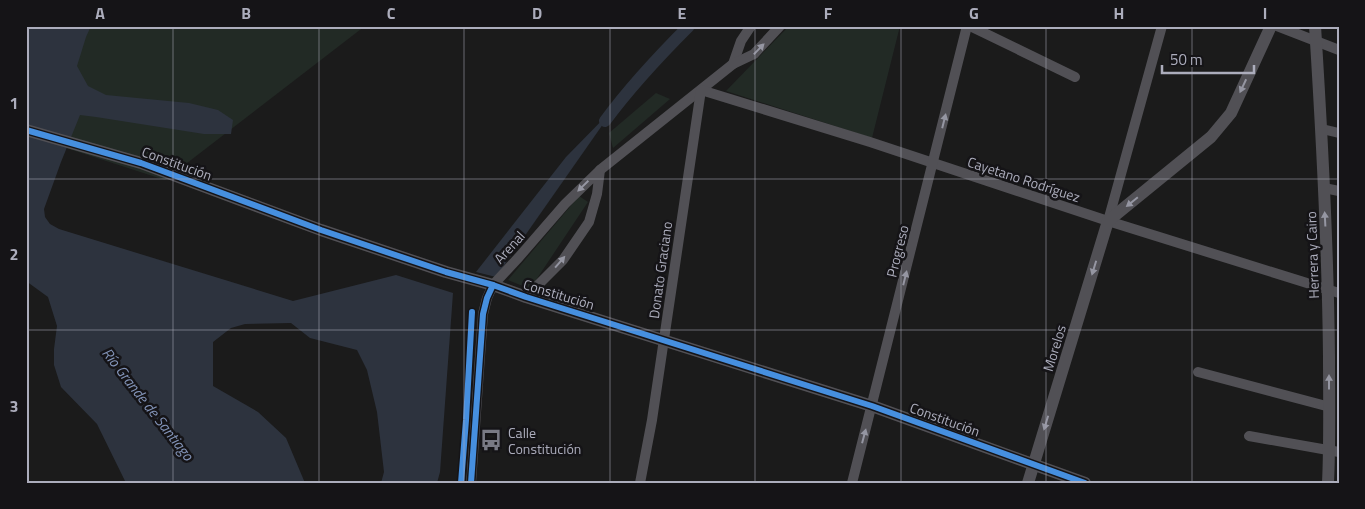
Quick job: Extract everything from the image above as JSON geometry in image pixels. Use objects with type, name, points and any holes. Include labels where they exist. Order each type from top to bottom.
[{"type":"street","points":[[733,64],[741,41],[751,26]]},
{"type":"street","name":"Arenal","points":[[471,483],[483,314],[493,285],[520,257],[564,204],[600,170],[733,64],[754,54],[780,26]]},
{"type":"street","points":[[969,26],[1075,77]]},
{"type":"street","name":"Progreso","points":[[852,483],[969,26]]},
{"type":"street","name":"Morelos","points":[[1028,483],[1108,221],[1162,26]]},
{"type":"street","points":[[1108,221],[1211,137],[1231,113],[1271,26]]},
{"type":"street","points":[[1277,26],[1339,50]]},
{"type":"street","name":"Herrera y Cairo","points":[[1315,26],[1324,188],[1334,291],[1330,407],[1334,452],[1328,483]]},
{"type":"street","name":"Cayetano Rodríguez","points":[[701,90],[870,142],[1108,221],[1334,291]]},
{"type":"street","name":"Donato Graciano","points":[[640,483],[652,420],[701,90]]},
{"type":"street","points":[[1322,129],[1339,133]]},
{"type":"street","name":"Constitución","points":[[26,130],[141,163],[321,230],[446,272],[493,285],[872,406],[1085,483]]},
{"type":"street","points":[[526,297],[563,260],[589,222],[597,194],[600,170]]},
{"type":"street","points":[[1324,188],[1339,191]]},
{"type":"street","points":[[1198,372],[1330,407]]},
{"type":"street","points":[[1249,436],[1334,452]]},
{"type":"shaded area","points":[[26,26],[365,26],[165,180],[26,135]]},
{"type":"shaded area","points":[[789,26],[900,26],[872,138],[726,91]]},
{"type":"shaded area","points":[[656,93],[670,99],[613,148],[609,133]]},
{"type":"shaded area","points":[[579,196],[588,202],[530,289],[508,280]]},
{"type":"water","name":"Río Grande de Santiago","points":[[26,26],[91,26],[77,66],[88,86],[106,95],[189,103],[218,110],[233,120],[231,134],[204,134],[80,115],[44,209],[45,217],[50,224],[59,229],[293,301],[396,275],[453,293],[440,472],[437,483],[381,483],[384,472],[377,412],[367,370],[357,350],[310,338],[291,323],[245,324],[231,328],[213,342],[213,386],[258,412],[286,438],[305,483],[126,483],[97,424],[61,387],[54,365],[57,326],[48,297],[26,281]]},
{"type":"water","points":[[615,107],[496,277],[476,272],[566,157]]},
{"type":"waterway","points":[[605,121],[645,72],[689,26]]},
{"type":"cycle path","points":[[26,130],[141,163],[321,230],[446,272],[493,285],[872,406],[1085,483]]},
{"type":"cycle path","points":[[471,483],[483,314],[493,285]]},
{"type":"cycle path","points":[[461,483],[472,312]]},
{"type":"place","name":"Calle Constitución","points":[[491,440]]}]
